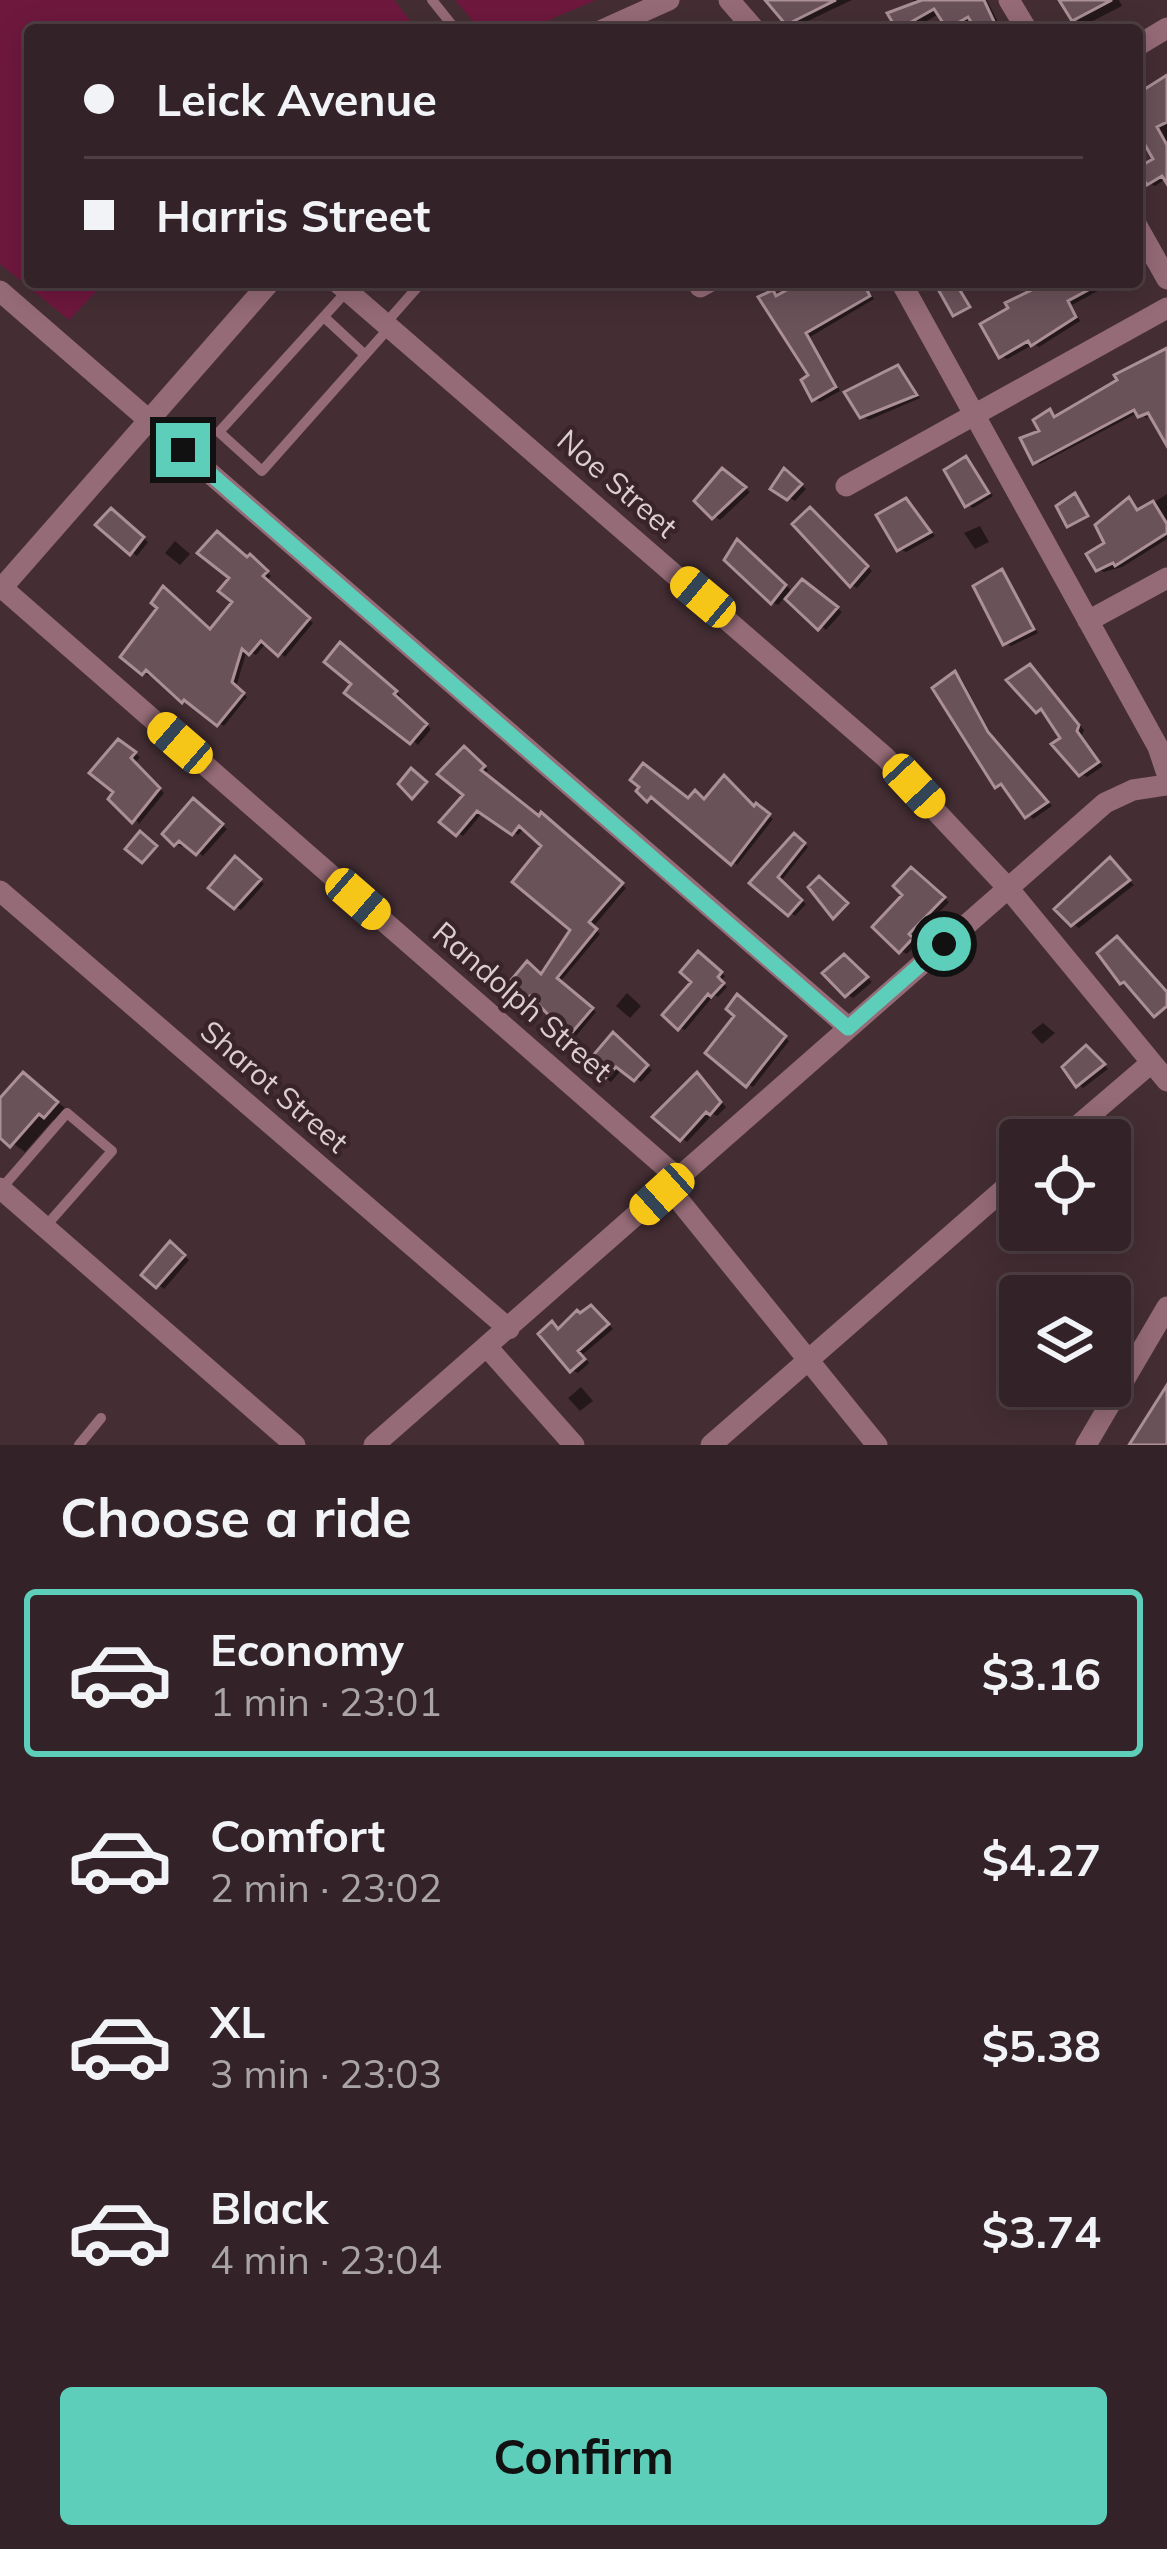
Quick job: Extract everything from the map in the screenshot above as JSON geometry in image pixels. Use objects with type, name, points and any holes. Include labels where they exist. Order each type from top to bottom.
[{"type":"street","points":[[615,24],[669,0]]},
{"type":"street","points":[[729,0],[749,24]]},
{"type":"street","points":[[1143,237],[1167,279]]},
{"type":"street","points":[[1,588],[265,288]]},
{"type":"street","name":"Noe Street","points":[[345,288],[808,687],[899,772],[1008,888],[1167,1081]]},
{"type":"street","points":[[904,288],[1158,747],[1167,774]]},
{"type":"street","points":[[0,291],[848,1028]]},
{"type":"street","points":[[846,486],[1167,308]]},
{"type":"street","points":[[1088,621],[1167,578]]},
{"type":"street","name":"Randolph Street","points":[[1,588],[674,1184],[877,1445]]},
{"type":"street","points":[[374,1445],[1105,803],[1133,790],[1167,785]]},
{"type":"street","name":"Sharot Street","points":[[0,891],[509,1330]]},
{"type":"street","points":[[1086,1119],[1151,1063]]},
{"type":"street","points":[[0,1188],[295,1445]]},
{"type":"street","points":[[711,1445],[999,1193]]},
{"type":"street","points":[[1086,1445],[1167,1306]]},
{"type":"street","points":[[488,1348],[574,1445]]},
{"type":"lane","points":[[432,0],[451,24]]},
{"type":"lane","points":[[340,288],[323,316],[219,432],[262,471],[417,288]]},
{"type":"lane","points":[[323,316],[365,355]]},
{"type":"lane","points":[[0,1188],[67,1113],[112,1151],[45,1227]]},
{"type":"lane","points":[[79,1445],[101,1418]]},
{"type":"shaded area","points":[[0,0],[394,0],[413,24],[24,24],[24,283],[0,264]]},
{"type":"shaded area","points":[[455,0],[596,0],[540,24],[475,24]]},
{"type":"shaded area","points":[[30,288],[99,288],[69,320]]},
{"type":"building","points":[[765,0],[836,0],[788,24]]},
{"type":"building","points":[[922,0],[984,0],[995,24],[972,24],[968,17],[944,24],[934,9],[908,24],[893,24],[887,13]]},
{"type":"building","points":[[1059,0],[1112,0],[1072,21]]},
{"type":"building","points":[[1167,75],[1167,122],[1157,127],[1167,145],[1167,184],[1162,176],[1147,185],[1143,178],[1143,165],[1153,159],[1143,142],[1143,90]]},
{"type":"building","points":[[790,288],[866,288],[870,296],[806,333],[836,387],[812,401],[801,380],[808,375],[758,297],[773,290],[776,296]]},
{"type":"building","points":[[937,288],[959,288],[970,307],[953,316]]},
{"type":"building","points":[[1036,288],[1092,288],[1068,301],[1076,317],[1031,346],[1028,341],[999,358],[980,324],[1008,308],[1005,303]]},
{"type":"building","points":[[1167,348],[1167,446],[1148,413],[1138,417],[1134,410],[1033,464],[1020,438],[1039,431],[1033,420],[1050,409],[1054,417],[1117,380],[1114,375]]},
{"type":"building","points":[[898,365],[917,395],[860,418],[844,392]]},
{"type":"building","points":[[966,456],[989,493],[965,507],[944,470]]},
{"type":"building","points":[[722,468],[746,487],[712,519],[694,501]]},
{"type":"building","points":[[784,468],[802,484],[787,500],[770,489]]},
{"type":"building","points":[[1075,493],[1088,516],[1067,527],[1056,506]]},
{"type":"building","points":[[1129,497],[1137,510],[1153,501],[1167,524],[1167,533],[1115,566],[1096,571],[1086,554],[1104,543],[1095,525]]},
{"type":"building","points":[[906,498],[931,532],[897,551],[876,515]]},
{"type":"building","points":[[810,507],[868,566],[850,587],[792,524]]},
{"type":"building","points":[[111,508],[144,537],[130,555],[95,525]]},
{"type":"building","points":[[217,531],[247,557],[250,554],[268,571],[263,576],[310,618],[278,656],[261,641],[249,655],[242,649],[232,682],[244,693],[217,726],[184,700],[182,703],[146,670],[142,675],[120,657],[157,608],[151,603],[163,586],[210,629],[232,602],[218,591],[229,578],[197,553]]},
{"type":"building","points":[[737,539],[786,585],[771,604],[724,560]]},
{"type":"building","points":[[1002,569],[1034,629],[1003,645],[973,586]]},
{"type":"building","points":[[802,579],[838,607],[818,630],[785,599]]},
{"type":"building","points":[[340,642],[427,724],[410,744],[344,693],[351,684],[324,662]]},
{"type":"building","points":[[1030,664],[1079,725],[1077,731],[1099,762],[1079,776],[1051,744],[1060,738],[1041,709],[1036,713],[1006,680]]},
{"type":"building","points":[[955,671],[988,732],[1048,802],[1025,818],[1001,784],[995,788],[932,688]]},
{"type":"building","points":[[118,739],[136,752],[131,758],[160,788],[132,823],[108,799],[113,792],[89,773]]},
{"type":"building","points":[[464,746],[485,766],[481,770],[539,816],[541,812],[623,883],[589,922],[597,929],[557,978],[593,1008],[569,1036],[530,996],[521,1006],[502,991],[527,961],[541,974],[570,930],[512,882],[541,846],[519,826],[512,835],[477,811],[456,836],[439,822],[463,795],[437,774]]},
{"type":"building","points":[[643,763],[688,798],[695,790],[704,799],[724,775],[754,806],[770,814],[731,865],[651,797],[647,802],[636,791],[639,787],[630,780]]},
{"type":"building","points":[[411,768],[427,782],[412,799],[398,784]]},
{"type":"building","points":[[193,798],[223,824],[196,855],[179,841],[174,846],[162,834]]},
{"type":"building","points":[[140,831],[157,846],[142,863],[125,849]]},
{"type":"building","points":[[794,833],[805,843],[778,877],[802,900],[788,916],[749,883]]},
{"type":"building","points":[[235,856],[261,879],[234,909],[208,888]]},
{"type":"building","points":[[1110,857],[1130,880],[1071,926],[1054,909]]},
{"type":"building","points":[[911,867],[945,897],[909,934],[913,938],[899,953],[872,927],[902,895],[893,886]]},
{"type":"building","points":[[819,876],[848,903],[833,919],[808,887]]},
{"type":"building","points":[[1117,936],[1167,992],[1167,1006],[1154,1017],[1097,953]]},
{"type":"building","points":[[698,951],[722,972],[718,977],[724,983],[711,997],[708,994],[678,1030],[662,1015],[691,982],[680,972]]},
{"type":"building","points":[[844,954],[868,977],[845,997],[822,973]]},
{"type":"building","points":[[737,994],[786,1036],[746,1087],[705,1053],[734,1016],[726,1009]]},
{"type":"building","points":[[613,1032],[648,1065],[634,1081],[616,1067],[603,1081],[585,1065]]},
{"type":"building","points":[[1086,1045],[1105,1064],[1076,1087],[1062,1067]]},
{"type":"building","points":[[23,1072],[58,1102],[44,1118],[39,1114],[10,1147],[0,1138],[0,1098]]},
{"type":"building","points":[[697,1072],[721,1102],[680,1141],[652,1117]]},
{"type":"building","points":[[170,1241],[185,1255],[156,1288],[141,1275]]},
{"type":"building","points":[[591,1305],[609,1324],[578,1351],[585,1359],[570,1372],[538,1334],[552,1321],[558,1329],[577,1310],[580,1313]]},
{"type":"building","points":[[1167,1385],[1167,1445],[1129,1445]]},
{"type":"route","points":[[183,450],[848,1028],[944,944]]}]
